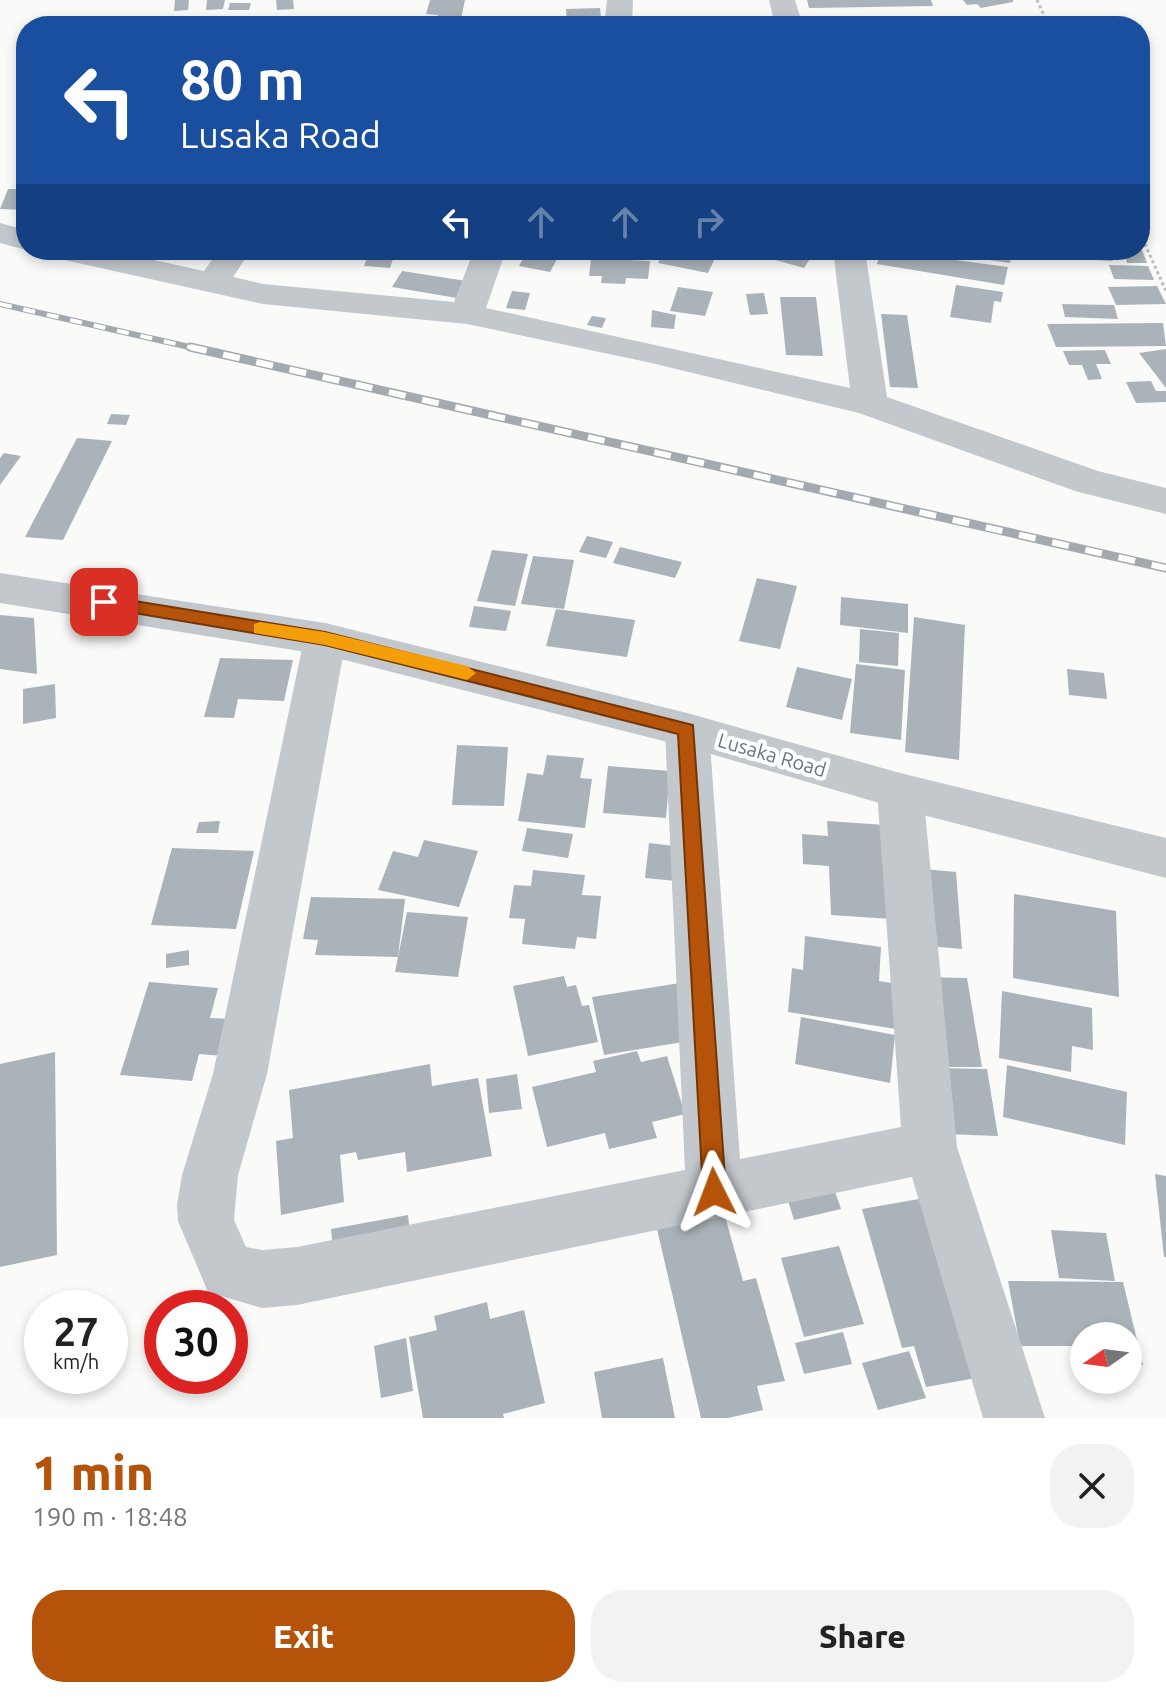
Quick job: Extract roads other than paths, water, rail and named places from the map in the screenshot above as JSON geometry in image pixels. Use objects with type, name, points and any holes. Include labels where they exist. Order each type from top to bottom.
[{"type":"street","points":[[107,260],[263,294],[467,314],[647,351],[870,404],[1089,482],[1166,501]]},
{"type":"street","points":[[212,284],[228,260]]},
{"type":"street","points":[[467,314],[486,260]]},
{"type":"street","points":[[850,260],[870,404]]},
{"type":"street","name":"Lusaka Road","points":[[0,588],[325,639],[687,730],[900,791],[1166,858]]},
{"type":"street","points":[[325,639],[240,1074],[205,1205],[206,1221],[228,1272],[262,1279],[297,1276],[930,1147]]},
{"type":"street","points":[[687,730],[714,1192]]},
{"type":"street","points":[[900,791],[930,1147],[1014,1418]]},
{"type":"railway","points":[[0,304],[198,349]]},
{"type":"railway","points":[[190,347],[1166,568]]}]
